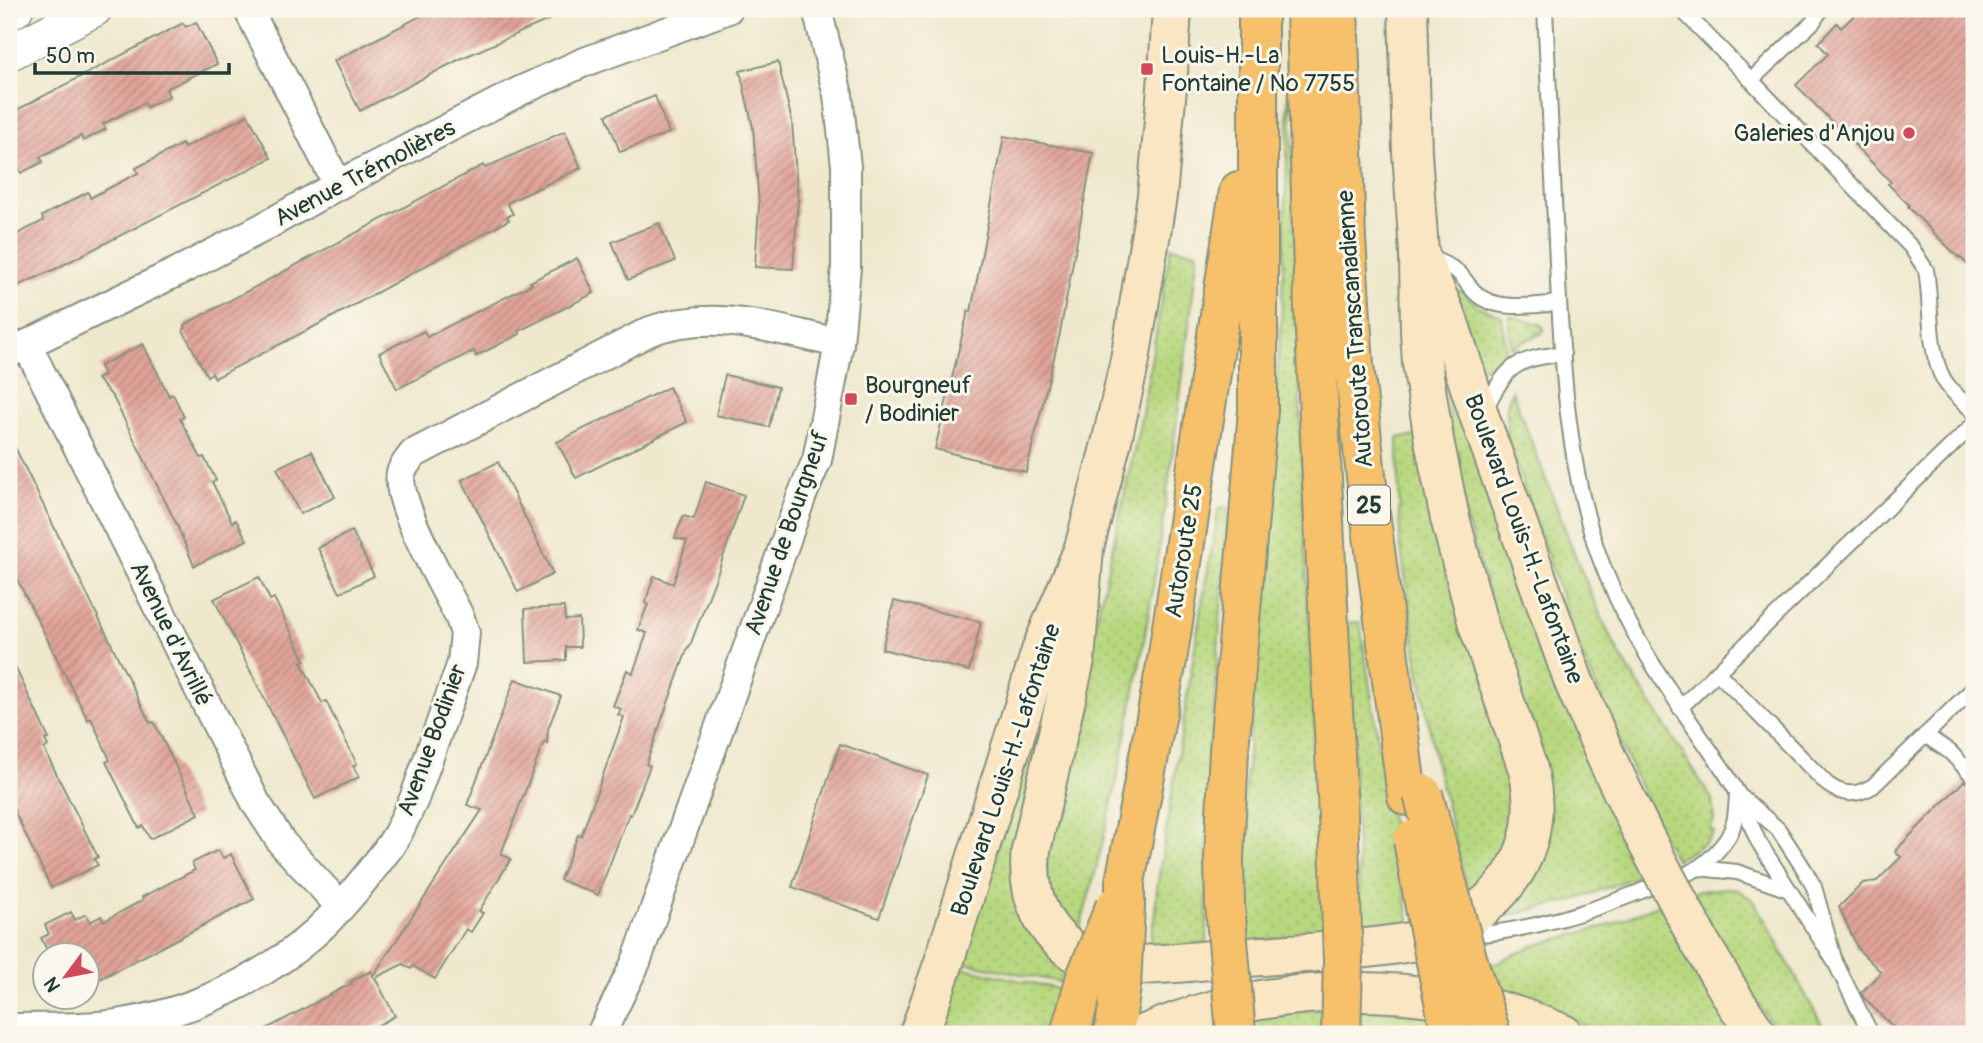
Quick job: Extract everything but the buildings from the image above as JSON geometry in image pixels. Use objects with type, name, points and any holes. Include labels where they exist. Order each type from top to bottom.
[{"type":"highway","points":[[1236,1034],[1225,905],[1224,859],[1228,763],[1258,411],[1258,9]]},
{"type":"highway","points":[[1306,9],[1314,310],[1339,837],[1343,962],[1341,1034]]},
{"type":"highway","name":"Autoroute Transcanadienne","points":[[1338,9],[1352,342],[1363,460],[1394,690],[1415,795]]},
{"type":"highway","name":"Autoroute 25","points":[[1114,1034],[1121,987],[1122,899],[1175,610],[1257,66]]},
{"type":"highway","points":[[1415,795],[1420,885],[1451,1034]]},
{"type":"highway","points":[[1415,795],[1491,1034]]},
{"type":"highway","points":[[1070,1034],[1087,977],[1122,899]]},
{"type":"main road","name":"Boulevard Louis-H.-Lafontaine","points":[[919,1034],[946,959],[1042,648],[1084,548],[1121,401],[1150,240],[1163,139],[1172,9]]},
{"type":"main road","name":"Boulevard Louis-H.-Lafontaine","points":[[1408,9],[1412,152],[1419,253],[1449,323],[1574,682],[1606,759],[1698,939],[1757,1034]]},
{"type":"main road","points":[[1084,548],[1075,660],[1029,867],[1034,899],[1040,914],[1058,938],[1086,958],[1114,965],[1387,946],[1440,937],[1489,904],[1509,882],[1525,849],[1534,802],[1528,768],[1486,651],[1467,588],[1443,486],[1422,363],[1419,332],[1419,253]]},
{"type":"main road","points":[[1145,1034],[1173,1023],[1243,1004],[1305,994],[1339,992],[1412,995],[1454,1001],[1508,1014],[1563,1034]]},
{"type":"street","points":[[9,12],[15,9]]},
{"type":"street","points":[[9,52],[94,9]]},
{"type":"street","points":[[248,9],[338,185]]},
{"type":"street","name":"Avenue Trémolières","points":[[18,349],[185,268],[520,91],[582,63],[728,9]]},
{"type":"street","name":"Avenue de Bourgneuf","points":[[601,1034],[636,962],[802,495],[817,460],[839,343],[846,267],[846,166],[838,95],[817,9]]},
{"type":"street","name":"Avenue Bodinier","points":[[9,1028],[116,1024],[163,1014],[231,988],[291,953],[318,930],[379,860],[398,833],[414,799],[462,663],[466,633],[401,492],[401,472],[413,454],[650,331],[670,324],[730,320],[839,343]]},
{"type":"street","name":"Avenue d'Avrillé","points":[[18,349],[256,803],[282,843],[340,906]]},
{"type":"lane","points":[[1545,9],[1563,354],[1575,459],[1596,548],[1630,627],[1657,673],[1737,792],[1758,841],[1835,962],[1871,1034]]},
{"type":"lane","points":[[1681,9],[1921,260],[1926,270],[1935,349],[1942,377],[1974,412]]},
{"type":"lane","points":[[1751,80],[1813,22],[1821,9]]},
{"type":"lane","points":[[1419,253],[1457,271],[1474,292],[1494,303],[1519,306],[1559,303]]},
{"type":"lane","points":[[1480,418],[1497,387],[1520,362],[1534,357],[1563,354]]},
{"type":"lane","points":[[1680,708],[1974,424]]},
{"type":"lane","points":[[1717,672],[1827,784],[1844,794],[1855,794],[1873,786],[1974,688]]},
{"type":"lane","points":[[1925,735],[1950,752],[1974,777]]},
{"type":"lane","points":[[1440,937],[1487,934],[1555,922],[1698,868],[1728,838],[1735,820],[1737,792]]},
{"type":"lane","points":[[1737,792],[1778,829],[1804,869],[1814,887],[1835,962]]},
{"type":"lane","points":[[1698,868],[1737,872],[1789,890]]},
{"type":"green space","points":[[1289,38],[1304,525],[1326,934],[1244,942],[1244,806],[1281,323]]},
{"type":"green space","points":[[1171,247],[1198,252],[1165,510],[1120,766],[1078,935],[1047,894],[1046,848],[1141,419]]},
{"type":"green space","points":[[1461,290],[1477,306],[1502,316],[1506,352],[1491,369],[1479,367],[1456,292]]},
{"type":"green space","points":[[1509,316],[1541,324],[1544,329],[1542,333],[1511,348]]},
{"type":"green space","points":[[1437,335],[1646,873],[1575,900],[1510,915],[1507,909],[1529,732],[1462,505]]},
{"type":"green space","points":[[1512,391],[1605,626],[1621,657],[1712,799],[1714,821],[1710,828],[1714,832],[1705,843],[1676,860],[1658,828],[1581,653],[1507,438],[1507,405]]},
{"type":"green space","points":[[1417,436],[1518,795],[1508,850],[1470,901],[1436,764],[1400,542],[1398,438]]},
{"type":"green space","points":[[1219,507],[1228,508],[1206,818],[1207,943],[1149,949],[1201,609]]},
{"type":"green space","points":[[1360,622],[1387,799],[1411,929],[1361,933],[1347,623]]},
{"type":"green space","points":[[1053,669],[1020,828],[1069,968],[1065,983],[961,962]]},
{"type":"green space","points":[[1725,888],[1738,890],[1754,901],[1827,1034],[1778,1034],[1693,892]]},
{"type":"green space","points":[[1662,903],[1740,1034],[1603,1034],[1539,1006],[1497,994],[1489,966],[1533,946],[1610,925]]},
{"type":"green space","points":[[959,967],[1063,990],[1050,1034],[936,1034]]},
{"type":"green space","points":[[1324,1009],[1323,1034],[1254,1034],[1252,1018]]},
{"type":"green space","points":[[1361,1009],[1429,1015],[1433,1034],[1360,1034]]},
{"type":"place","name":"Louis-H.-La Fontaine / No 7755","points":[[1147,69]]},
{"type":"place","name":"Galeries d'Anjou","points":[[1909,133]]},
{"type":"place","name":"Bourgneuf / Bodinier","points":[[851,399]]}]
